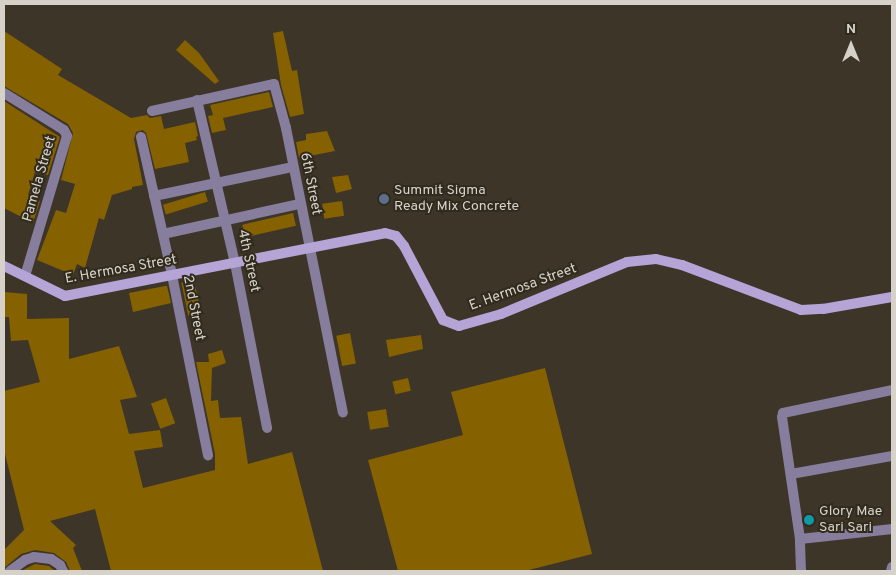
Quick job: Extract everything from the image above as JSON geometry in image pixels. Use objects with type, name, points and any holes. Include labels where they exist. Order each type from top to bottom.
[{"type":"street","name":"6th Street","points":[[152,111],[274,84],[282,109],[343,412]]},
{"type":"street","name":"Pamela Street","points":[[4,93],[64,130],[68,136],[25,276]]},
{"type":"street","name":"4th Street","points":[[197,100],[235,263],[266,428]]},
{"type":"street","name":"2nd Street","points":[[141,137],[172,275],[208,455]]},
{"type":"street","points":[[154,196],[293,167]]},
{"type":"street","points":[[163,234],[300,204]]},
{"type":"street","name":"E. Hermosa Street","points":[[4,266],[64,296],[385,233],[396,236],[404,246],[444,320],[459,326],[501,314],[628,262],[656,259],[682,265],[802,310],[823,309],[892,297]]},
{"type":"street","points":[[801,571],[800,539],[782,417],[784,413],[892,390]]},
{"type":"street","points":[[791,474],[892,456]]},
{"type":"street","points":[[800,539],[892,529]]},
{"type":"street","points":[[10,571],[25,560],[34,557],[51,559],[60,565],[63,571]]},
{"type":"street","points":[[891,571],[892,567]]},
{"type":"building","points":[[4,31],[62,69],[58,75],[131,118],[147,115],[150,118],[161,116],[164,129],[195,122],[197,140],[185,143],[189,162],[155,169],[146,133],[143,130],[136,132],[134,139],[143,185],[112,195],[104,220],[99,218],[85,268],[77,264],[73,275],[37,260],[56,210],[66,213],[75,184],[61,180],[73,133],[68,124],[4,86]]},
{"type":"building","points":[[283,31],[292,71],[297,70],[304,114],[290,117],[281,85],[273,33]]},
{"type":"building","points":[[185,40],[199,53],[219,81],[215,84],[176,50]]},
{"type":"building","points":[[269,92],[273,107],[223,118],[226,130],[212,133],[208,116],[213,115],[210,105]]},
{"type":"building","points":[[4,101],[60,137],[48,175],[35,172],[28,195],[40,201],[33,223],[4,208]]},
{"type":"building","points":[[327,131],[335,151],[299,158],[296,142],[306,140],[306,134]]},
{"type":"building","points":[[348,175],[352,189],[336,193],[332,177]]},
{"type":"building","points":[[205,192],[208,202],[166,214],[163,205]]},
{"type":"building","points":[[342,201],[344,216],[324,219],[322,204]]},
{"type":"building","points":[[293,213],[296,226],[245,237],[242,225]]},
{"type":"building","points":[[194,280],[201,313],[188,316],[181,283]]},
{"type":"building","points":[[167,286],[171,303],[133,312],[129,293]]},
{"type":"building","points":[[4,292],[27,294],[27,319],[69,318],[69,359],[119,346],[137,397],[120,400],[129,434],[160,430],[163,447],[134,451],[143,488],[215,470],[215,454],[196,362],[209,362],[208,354],[222,350],[226,363],[212,368],[211,401],[218,400],[220,418],[241,417],[248,464],[292,452],[323,571],[111,571],[95,509],[50,521],[76,545],[73,548],[82,571],[70,571],[66,562],[54,553],[35,550],[21,554],[4,568],[4,550],[24,530],[4,450],[4,391],[40,382],[28,340],[11,341],[9,317],[5,317]]},
{"type":"building","points":[[350,333],[356,363],[342,366],[336,336]]},
{"type":"building","points":[[421,335],[423,349],[389,357],[386,340]]},
{"type":"building","points":[[545,368],[592,554],[525,571],[398,571],[368,460],[463,435],[451,392]]},
{"type":"building","points":[[408,378],[411,391],[395,394],[392,382]]},
{"type":"building","points":[[166,398],[175,423],[160,429],[151,403]]},
{"type":"building","points":[[386,409],[389,427],[370,430],[367,412]]},
{"type":"building","points":[[35,564],[49,566],[55,571],[21,571]]},
{"type":"place","name":"Summit Sigma Ready Mix Concrete","points":[[384,199]]},
{"type":"place","name":"Glory Mae Sari Sari","points":[[809,520]]}]
